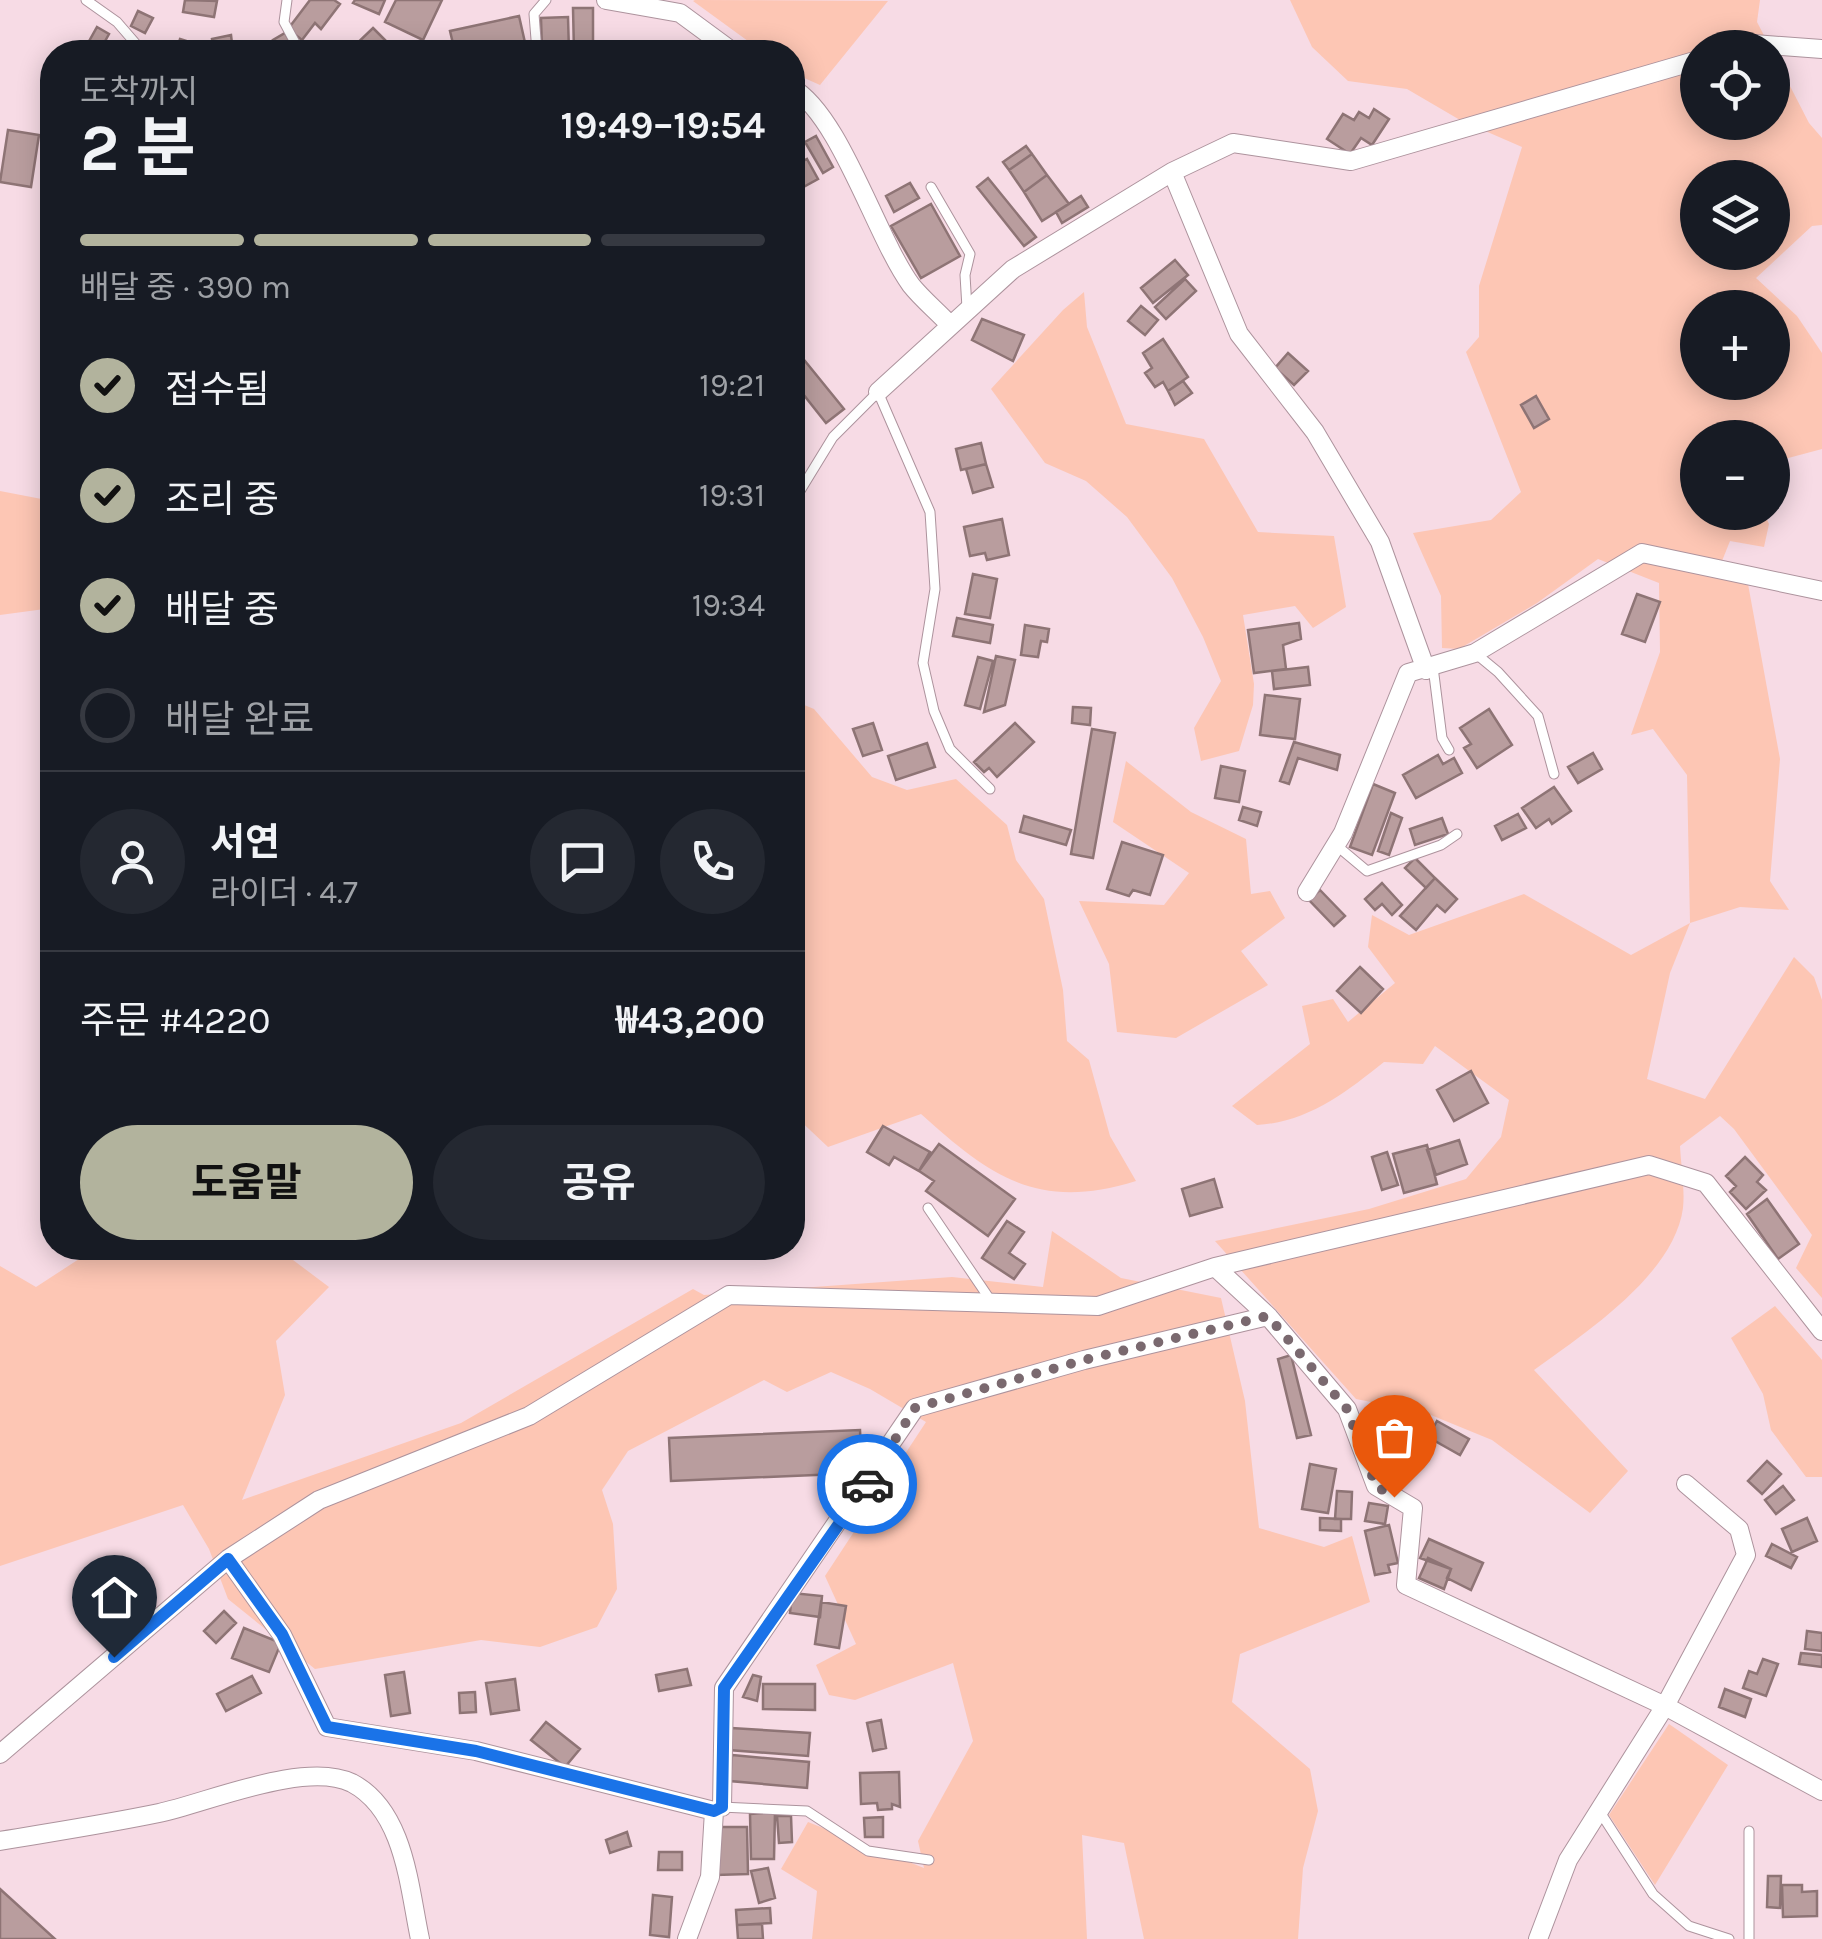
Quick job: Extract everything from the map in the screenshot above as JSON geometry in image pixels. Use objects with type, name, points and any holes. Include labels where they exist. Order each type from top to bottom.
[{"type":"street","points":[[606,0],[677,7],[719,40]]},
{"type":"street","points":[[1790,46],[1822,48]]},
{"type":"street","points":[[878,392],[1013,269],[1172,172],[1233,144],[1351,161],[1680,65]]},
{"type":"street","points":[[805,96],[838,146],[911,284],[949,324]]},
{"type":"street","points":[[1172,172],[1239,334],[1315,432],[1380,542],[1430,669]]},
{"type":"street","points":[[1307,892],[1336,845],[1408,673],[1475,653],[1642,553],[1822,592]]},
{"type":"street","points":[[0,1754],[228,1559],[319,1500],[530,1416],[730,1295],[1098,1306],[1215,1267],[1649,1165],[1706,1183],[1822,1330]]},
{"type":"street","points":[[1215,1267],[1268,1316],[1347,1409],[1376,1486],[1413,1508],[1406,1585],[1665,1706],[1822,1791]]},
{"type":"street","points":[[687,1939],[710,1877],[724,1688],[915,1408],[1084,1360],[1268,1316]]},
{"type":"street","points":[[1538,1939],[1568,1860],[1665,1706],[1746,1556],[1739,1530],[1686,1484]]},
{"type":"street","points":[[228,1559],[282,1634],[327,1727],[476,1751],[718,1809]]},
{"type":"street","points":[[0,1841],[164,1812],[237,1788],[324,1775],[353,1784],[378,1806],[404,1854],[420,1939]]},
{"type":"lane","points":[[86,0],[117,22],[133,40]]},
{"type":"lane","points":[[287,0],[284,22],[294,40]]},
{"type":"lane","points":[[536,40],[534,14],[546,0]]},
{"type":"lane","points":[[931,187],[970,254],[967,311]]},
{"type":"lane","points":[[805,483],[833,437],[878,392],[930,512],[935,589],[924,663],[934,712],[950,749],[990,788]]},
{"type":"lane","points":[[1475,653],[1538,716],[1554,774]]},
{"type":"lane","points":[[1430,669],[1442,738],[1449,750]]},
{"type":"lane","points":[[1336,845],[1367,872],[1441,845],[1457,834]]},
{"type":"lane","points":[[928,1208],[993,1303]]},
{"type":"lane","points":[[1598,1808],[1653,1894],[1689,1926],[1728,1939]]},
{"type":"lane","points":[[718,1809],[807,1810],[868,1851],[929,1860]]},
{"type":"lane","points":[[1749,1939],[1750,1831]]},
{"type":"shaded area","points":[[1290,0],[1760,0],[1757,22],[1761,30],[1680,30],[1680,140],[1790,140],[1790,86],[1809,123],[1822,138],[1822,225],[1812,226],[1790,246],[1790,160],[1680,160],[1680,270],[1765,270],[1756,278],[1769,290],[1680,290],[1680,400],[1790,400],[1790,310],[1822,353],[1822,449],[1790,457],[1790,420],[1680,420],[1680,530],[1768,530],[1764,547],[1730,541],[1716,576],[1748,584],[1780,759],[1770,881],[1789,910],[1740,907],[1690,923],[1687,775],[1653,729],[1631,735],[1660,652],[1659,583],[1598,559],[1537,603],[1459,649],[1442,648],[1441,596],[1413,533],[1491,520],[1521,492],[1466,352],[1479,337],[1479,286],[1522,147],[1460,120],[1407,89],[1348,81],[1312,47]]},
{"type":"shaded area","points":[[693,1],[888,1],[820,85],[805,78],[805,40],[747,40]]},
{"type":"shaded area","points":[[1084,292],[1087,327],[1126,424],[1204,439],[1258,532],[1334,536],[1346,607],[1313,628],[1295,606],[1243,615],[1254,684],[1253,705],[1239,751],[1201,761],[1194,728],[1221,681],[1172,578],[1127,517],[1086,481],[1045,463],[991,389]]},
{"type":"shaded area","points":[[0,491],[40,499],[40,610],[0,615]]},
{"type":"shaded area","points":[[805,705],[814,709],[872,777],[907,790],[956,779],[1007,825],[1016,860],[1044,899],[1063,990],[1067,1041],[1089,1060],[1110,1136],[1136,1181],[1071,1192],[1019,1183],[971,1156],[921,1114],[828,1147],[805,1125]]},
{"type":"shaded area","points":[[1126,761],[1191,812],[1246,839],[1251,894],[1270,891],[1285,918],[1241,951],[1268,985],[1176,1038],[1117,1032],[1109,964],[1079,901],[1164,905],[1189,873],[1113,822]]},
{"type":"shaded area","points":[[1524,894],[1631,955],[1690,923],[1670,973],[1647,1079],[1705,1099],[1794,957],[1814,977],[1822,1000],[1822,1298],[1796,1268],[1812,1235],[1734,1129],[1720,1116],[1680,1146],[1683,1208],[1676,1233],[1663,1256],[1624,1300],[1534,1370],[1628,1471],[1590,1513],[1492,1440],[1426,1413],[1356,1399],[1215,1241],[1369,1209],[1466,1179],[1501,1137],[1509,1100],[1435,1046],[1423,1064],[1384,1062],[1340,1095],[1293,1118],[1257,1125],[1232,1106],[1310,1044],[1302,1006],[1333,999],[1348,1022],[1395,983],[1368,947],[1372,915],[1409,935]]},
{"type":"shaded area","points":[[1052,1231],[1121,1278],[1221,1298],[1245,1401],[1259,1528],[1324,1547],[1352,1536],[1370,1602],[1240,1654],[1232,1702],[1310,1769],[1318,1811],[1303,1868],[1298,1939],[1144,1939],[1124,1843],[1082,1835],[1087,1939],[812,1939],[817,1891],[781,1869],[808,1822],[924,1868],[918,1841],[973,1741],[953,1663],[855,1700],[829,1695],[816,1665],[856,1644],[825,1576],[926,1422],[870,1389],[831,1372],[787,1392],[764,1380],[628,1451],[602,1490],[613,1524],[617,1589],[597,1627],[540,1647],[481,1640],[315,1669],[228,1599],[209,1549],[183,1505],[0,1566],[0,1266],[36,1287],[78,1260],[293,1260],[329,1287],[276,1341],[285,1395],[242,1500],[461,1423],[693,1289],[704,1295],[952,1277],[1043,1287]]},
{"type":"shaded area","points":[[1775,1306],[1822,1360],[1822,1477],[1806,1477],[1771,1430],[1763,1394],[1731,1338]]},
{"type":"shaded area","points":[[1669,1724],[1728,1765],[1655,1885],[1609,1815]]},
{"type":"building","points":[[185,0],[217,1],[214,17],[183,12]]},
{"type":"building","points":[[310,0],[334,0],[340,4],[321,29],[315,23],[302,40],[288,29]]},
{"type":"building","points":[[385,0],[379,14],[353,3]]},
{"type":"building","points":[[396,0],[442,0],[423,40],[385,22]]},
{"type":"building","points":[[573,8],[593,8],[593,40],[574,40]]},
{"type":"building","points":[[138,11],[153,18],[145,33],[131,26]]},
{"type":"building","points":[[519,16],[524,40],[452,40],[450,31]]},
{"type":"building","points":[[568,17],[569,40],[542,40],[541,18]]},
{"type":"building","points":[[97,27],[109,34],[106,40],[90,40]]},
{"type":"building","points":[[373,28],[385,40],[360,40]]},
{"type":"building","points":[[1374,109],[1389,119],[1372,145],[1361,138],[1350,154],[1327,139],[1343,114],[1354,120],[1359,112],[1369,118]]},
{"type":"building","points":[[8,130],[39,135],[31,187],[0,182]]},
{"type":"building","points":[[816,136],[833,167],[823,173],[805,142]]},
{"type":"building","points":[[1026,146],[1032,154],[1009,170],[1003,162]]},
{"type":"building","points":[[1032,154],[1047,175],[1024,192],[1009,170]]},
{"type":"building","points":[[805,160],[818,179],[805,186]]},
{"type":"building","points":[[1047,175],[1069,204],[1042,221],[1024,192]]},
{"type":"building","points":[[988,178],[1036,237],[1024,246],[977,187]]},
{"type":"building","points":[[910,183],[919,198],[894,212],[886,196]]},
{"type":"building","points":[[1081,196],[1088,207],[1062,223],[1056,212]]},
{"type":"building","points":[[931,204],[960,256],[921,278],[891,226]]},
{"type":"building","points":[[1175,260],[1188,275],[1153,303],[1141,288]]},
{"type":"building","points":[[1185,279],[1196,291],[1166,319],[1155,307]]},
{"type":"building","points":[[1141,306],[1158,320],[1145,335],[1128,321]]},
{"type":"building","points":[[982,319],[1024,335],[1013,361],[972,340]]},
{"type":"building","points":[[1163,339],[1188,377],[1168,391],[1163,382],[1155,387],[1145,373],[1152,368],[1143,353]]},
{"type":"building","points":[[1288,353],[1308,371],[1294,385],[1275,368]]},
{"type":"building","points":[[805,361],[844,409],[826,423],[805,396]]},
{"type":"building","points":[[1183,381],[1192,393],[1175,405],[1168,391]]},
{"type":"building","points":[[1536,396],[1549,419],[1534,428],[1521,405]]},
{"type":"building","points":[[981,443],[986,464],[961,470],[956,449]]},
{"type":"building","points":[[986,464],[993,487],[973,493],[966,469]]},
{"type":"building","points":[[1002,519],[1009,555],[987,560],[985,553],[970,556],[964,527]]},
{"type":"building","points":[[973,574],[997,579],[990,618],[965,614]]},
{"type":"building","points":[[1637,594],[1660,602],[1645,642],[1622,634]]},
{"type":"building","points":[[957,618],[993,625],[990,643],[953,636]]},
{"type":"building","points":[[1299,623],[1301,639],[1283,645],[1286,669],[1254,673],[1248,630]]},
{"type":"building","points":[[1025,625],[1049,629],[1047,642],[1041,641],[1038,657],[1021,655]]},
{"type":"building","points":[[996,656],[1015,660],[1005,705],[984,712]]},
{"type":"building","points":[[978,657],[993,661],[980,709],[965,705]]},
{"type":"building","points":[[1308,667],[1310,685],[1274,689],[1272,671]]},
{"type":"building","points":[[1265,695],[1300,699],[1295,739],[1260,735]]},
{"type":"building","points":[[1073,707],[1091,708],[1090,725],[1072,723]]},
{"type":"building","points":[[1489,709],[1512,745],[1477,768],[1464,748],[1471,744],[1460,728]]},
{"type":"building","points":[[873,723],[882,750],[863,756],[853,729]]},
{"type":"building","points":[[1015,723],[1034,742],[997,777],[989,768],[984,772],[974,762]]},
{"type":"building","points":[[1092,729],[1115,733],[1093,858],[1071,854]]},
{"type":"building","points":[[1294,742],[1340,755],[1337,770],[1298,758],[1289,784],[1280,781]]},
{"type":"building","points":[[927,743],[935,767],[896,780],[888,756]]},
{"type":"building","points":[[1593,753],[1602,769],[1578,783],[1568,767]]},
{"type":"building","points":[[1438,755],[1443,764],[1454,758],[1462,773],[1416,798],[1403,775]]},
{"type":"building","points":[[1221,766],[1245,771],[1239,802],[1215,798]]},
{"type":"building","points":[[1373,784],[1395,793],[1372,855],[1350,847]]},
{"type":"building","points":[[1554,787],[1571,811],[1552,824],[1549,819],[1536,828],[1522,808]]},
{"type":"building","points":[[1243,807],[1261,812],[1257,826],[1239,820]]},
{"type":"building","points":[[1391,813],[1402,818],[1389,855],[1378,851]]},
{"type":"building","points":[[1518,814],[1526,828],[1502,840],[1495,826]]},
{"type":"building","points":[[1024,816],[1071,830],[1066,845],[1020,832]]},
{"type":"building","points":[[1442,818],[1448,834],[1415,845],[1410,829]]},
{"type":"building","points":[[1122,842],[1163,855],[1150,895],[1133,890],[1129,896],[1107,889]]},
{"type":"building","points":[[1415,858],[1435,878],[1426,888],[1405,868]]},
{"type":"building","points":[[1435,878],[1457,899],[1445,912],[1437,905],[1416,930],[1400,916]]},
{"type":"building","points":[[1382,883],[1402,905],[1392,915],[1382,904],[1375,910],[1365,899]]},
{"type":"building","points":[[1320,890],[1345,916],[1334,926],[1309,900]]},
{"type":"building","points":[[1360,967],[1383,989],[1361,1013],[1337,991]]},
{"type":"building","points":[[1471,1071],[1488,1103],[1454,1121],[1437,1090]]},
{"type":"building","points":[[883,1126],[930,1152],[919,1171],[894,1157],[889,1165],[867,1152]]},
{"type":"building","points":[[1459,1140],[1467,1164],[1436,1175],[1427,1150]]},
{"type":"building","points":[[939,1144],[1015,1199],[988,1236],[926,1191],[934,1181],[919,1171]]},
{"type":"building","points":[[1427,1145],[1437,1184],[1404,1193],[1393,1154]]},
{"type":"building","points":[[1387,1152],[1398,1185],[1382,1190],[1372,1157]]},
{"type":"building","points":[[1745,1157],[1763,1175],[1757,1182],[1766,1190],[1746,1209],[1730,1192],[1736,1186],[1726,1176]]},
{"type":"building","points":[[1214,1179],[1222,1207],[1190,1216],[1182,1189]]},
{"type":"building","points":[[1767,1199],[1799,1244],[1778,1259],[1747,1214]]},
{"type":"building","points":[[1007,1221],[1024,1232],[1009,1253],[1025,1264],[1014,1279],[982,1258]]},
{"type":"building","points":[[1291,1355],[1311,1435],[1297,1438],[1278,1359]]},
{"type":"building","points":[[1437,1421],[1469,1439],[1460,1455],[1428,1437]]},
{"type":"building","points":[[860,1430],[862,1473],[671,1481],[669,1438]]},
{"type":"building","points":[[1767,1461],[1781,1474],[1762,1494],[1748,1481]]},
{"type":"building","points":[[1310,1464],[1336,1469],[1328,1513],[1302,1509]]},
{"type":"building","points":[[1783,1486],[1794,1500],[1776,1514],[1765,1500]]},
{"type":"building","points":[[1337,1491],[1352,1492],[1351,1519],[1335,1519]]},
{"type":"building","points":[[1369,1503],[1388,1506],[1385,1524],[1365,1521]]},
{"type":"building","points":[[1320,1518],[1341,1519],[1341,1531],[1320,1530]]},
{"type":"building","points":[[1807,1518],[1817,1541],[1792,1552],[1782,1529]]},
{"type":"building","points":[[1389,1525],[1398,1563],[1388,1565],[1390,1572],[1375,1575],[1365,1531]]},
{"type":"building","points":[[1429,1539],[1483,1563],[1471,1590],[1447,1578],[1451,1569],[1420,1558]]},
{"type":"building","points":[[1772,1544],[1797,1557],[1791,1568],[1766,1556]]},
{"type":"building","points":[[1428,1558],[1451,1569],[1444,1589],[1419,1578]]},
{"type":"building","points":[[792,1593],[822,1596],[820,1617],[790,1613]]},
{"type":"building","points":[[821,1602],[846,1606],[839,1648],[815,1644]]},
{"type":"building","points":[[224,1611],[236,1623],[216,1643],[204,1631]]},
{"type":"building","points":[[244,1628],[281,1643],[269,1672],[232,1658]]},
{"type":"building","points":[[1807,1631],[1822,1633],[1822,1651],[1805,1649]]},
{"type":"building","points":[[1801,1653],[1822,1655],[1822,1667],[1799,1664]]},
{"type":"building","points":[[1763,1659],[1778,1664],[1766,1696],[1743,1688],[1749,1671],[1757,1674]]},
{"type":"building","points":[[687,1669],[691,1685],[659,1691],[656,1675]]},
{"type":"building","points":[[404,1672],[410,1713],[391,1716],[385,1675]]},
{"type":"building","points":[[753,1675],[761,1677],[757,1701],[743,1697]]},
{"type":"building","points":[[252,1676],[261,1693],[226,1711],[217,1694]]},
{"type":"building","points":[[515,1679],[519,1710],[491,1714],[486,1683]]},
{"type":"building","points":[[763,1684],[815,1684],[815,1710],[763,1709]]},
{"type":"building","points":[[1725,1689],[1751,1699],[1745,1717],[1719,1707]]},
{"type":"building","points":[[475,1692],[476,1712],[460,1713],[459,1693]]},
{"type":"building","points":[[881,1720],[886,1748],[873,1751],[867,1723]]},
{"type":"building","points":[[546,1722],[580,1749],[565,1767],[531,1740]]},
{"type":"building","points":[[731,1728],[810,1733],[808,1756],[729,1750]]},
{"type":"building","points":[[732,1755],[809,1762],[807,1788],[730,1781]]},
{"type":"building","points":[[899,1772],[900,1807],[892,1804],[892,1809],[878,1810],[877,1803],[861,1804],[860,1773]]},
{"type":"building","points":[[775,1812],[774,1859],[751,1859],[750,1814]]},
{"type":"building","points":[[777,1816],[791,1816],[792,1842],[779,1843]]},
{"type":"building","points":[[883,1817],[883,1837],[865,1837],[864,1818]]},
{"type":"building","points":[[715,1827],[747,1827],[748,1874],[716,1875]]},
{"type":"building","points":[[627,1832],[631,1846],[610,1853],[606,1840]]},
{"type":"building","points":[[659,1852],[682,1852],[682,1870],[658,1870]]},
{"type":"building","points":[[768,1868],[775,1898],[759,1903],[751,1871]]},
{"type":"building","points":[[1768,1876],[1781,1876],[1780,1908],[1767,1907]]},
{"type":"building","points":[[1782,1885],[1802,1885],[1802,1892],[1817,1891],[1817,1916],[1783,1917]]},
{"type":"building","points":[[0,1889],[55,1939],[0,1939]]},
{"type":"building","points":[[653,1895],[672,1897],[669,1937],[650,1935]]},
{"type":"building","points":[[770,1908],[771,1923],[737,1925],[736,1910]]},
{"type":"building","points":[[762,1924],[763,1939],[738,1939],[737,1925]]},
{"type":"way so far","points":[[867,1484],[915,1408],[1084,1360],[1268,1316],[1347,1409],[1376,1486],[1394,1497]]},
{"type":"route","points":[[114,1657],[228,1559],[282,1634],[327,1727],[476,1751],[714,1811],[722,1807],[724,1688],[867,1484]]}]
